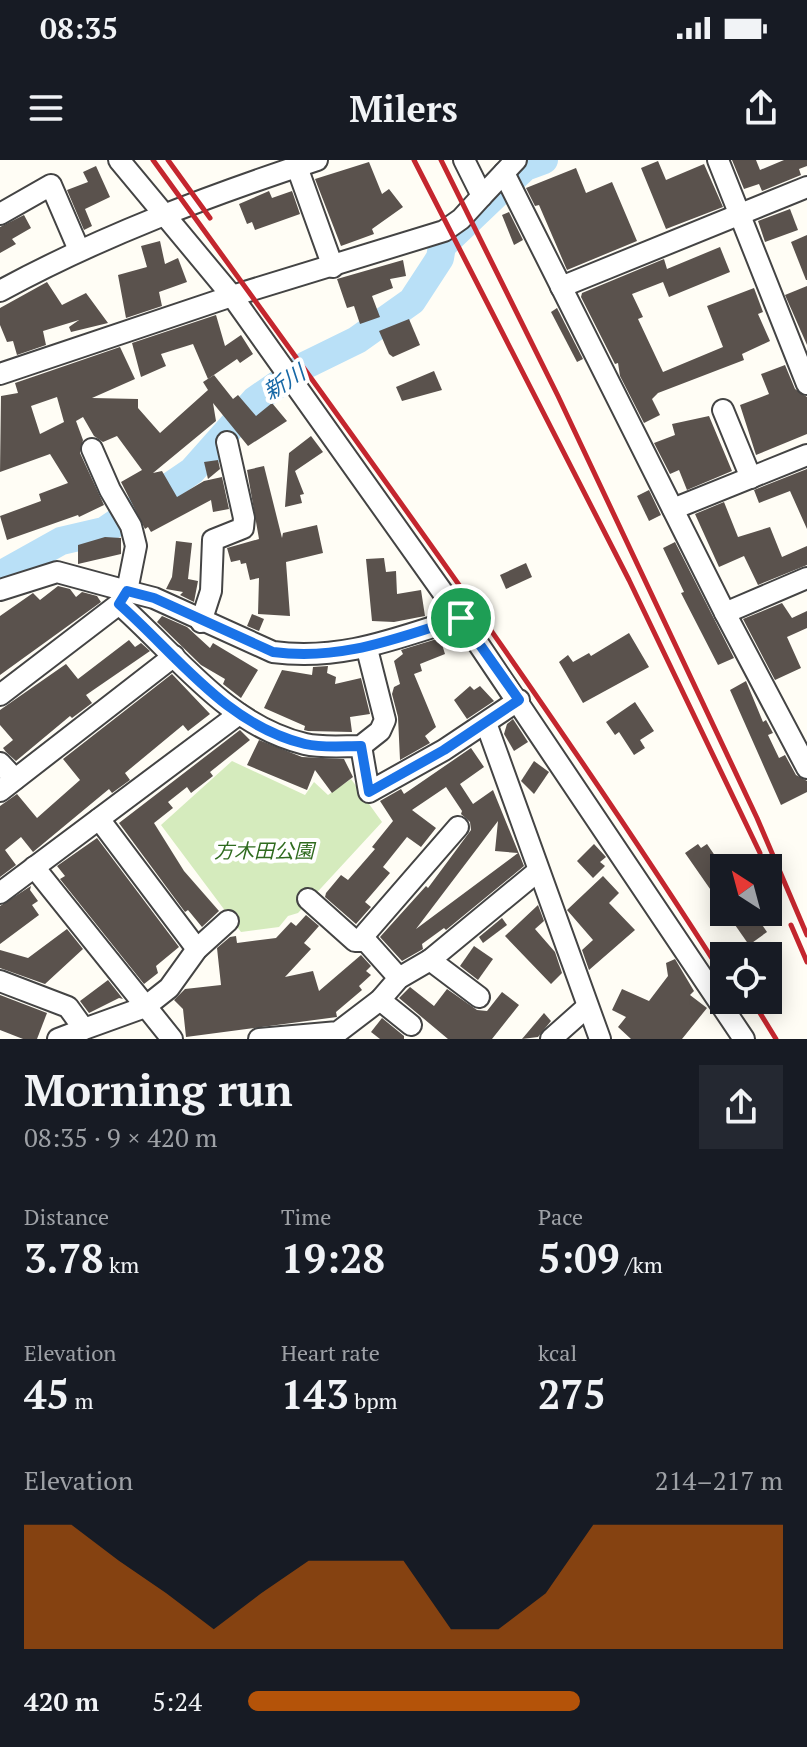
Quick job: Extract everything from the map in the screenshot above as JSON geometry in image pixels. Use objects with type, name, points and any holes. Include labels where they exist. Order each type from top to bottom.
[{"type":"street","points":[[119,160],[232,296],[461,618],[744,1039]]},
{"type":"street","points":[[0,291],[79,250],[166,213],[317,160]]},
{"type":"street","points":[[464,160],[482,196]]},
{"type":"street","points":[[718,160],[807,384]]},
{"type":"street","points":[[297,167],[333,267]]},
{"type":"street","points":[[0,374],[232,296],[444,231],[461,219],[510,167],[561,287],[725,613],[807,766]]},
{"type":"street","points":[[0,214],[51,185],[79,250]]},
{"type":"street","points":[[561,287],[807,187]]},
{"type":"street","points":[[723,410],[751,478]]},
{"type":"street","points":[[201,622],[211,591],[213,540],[243,528],[244,518],[227,442]]},
{"type":"street","points":[[0,695],[123,597],[136,546],[131,526],[110,490],[92,449]]},
{"type":"street","points":[[673,509],[807,455]]},
{"type":"street","points":[[0,590],[57,572],[123,597],[154,598],[201,622],[273,652],[338,654],[367,649],[461,618]]},
{"type":"street","points":[[725,613],[807,578]]},
{"type":"street","points":[[123,597],[210,693],[239,714],[307,745],[361,746],[380,731],[385,720],[367,649]]},
{"type":"street","points":[[0,763],[8,785],[174,656]]},
{"type":"street","points":[[361,746],[369,792],[519,700]]},
{"type":"street","points":[[0,893],[239,714]]},
{"type":"street","points":[[486,723],[600,1039]]},
{"type":"street","points":[[99,819],[197,949]]},
{"type":"street","points":[[359,941],[458,827]]},
{"type":"street","points":[[34,867],[172,1039]]},
{"type":"street","points":[[259,1039],[338,1032],[380,1000],[399,978],[430,960],[538,871]]},
{"type":"street","points":[[308,899],[359,941],[366,941],[399,978]]},
{"type":"street","points":[[58,1039],[145,1007],[169,988],[197,949],[228,921]]},
{"type":"street","points":[[430,960],[479,997]]},
{"type":"street","points":[[0,981],[68,1007],[84,1029]]},
{"type":"street","points":[[380,1000],[411,1025]]},
{"type":"street","points":[[551,1039],[587,1007]]},
{"type":"green space","name":"方木田公園","points":[[232,761],[305,795],[314,782],[328,795],[351,779],[382,822],[298,913],[288,916],[279,927],[241,932],[161,825]]},
{"type":"building","points":[[732,160],[756,160],[760,170],[784,160],[807,160],[807,166],[799,169],[801,175],[762,191],[759,184],[744,189]]},
{"type":"building","points":[[658,161],[666,180],[704,164],[723,207],[666,229],[641,168]]},
{"type":"building","points":[[369,162],[382,194],[389,189],[403,207],[372,229],[374,234],[341,246],[315,179]]},
{"type":"building","points":[[96,166],[110,197],[85,209],[92,226],[84,230],[67,190],[88,182],[83,172]]},
{"type":"building","points":[[576,168],[586,193],[612,182],[637,241],[567,270],[539,205],[535,206],[526,188]]},
{"type":"building","points":[[269,191],[272,198],[292,191],[300,214],[255,230],[252,222],[247,224],[239,204]]},
{"type":"building","points":[[790,209],[798,230],[765,242],[758,221]]},
{"type":"building","points":[[509,212],[523,240],[514,245],[502,215]]},
{"type":"building","points":[[24,215],[31,228],[12,239],[16,244],[0,253],[0,227]]},
{"type":"building","points":[[807,235],[807,280],[806,280],[791,242]]},
{"type":"building","points":[[160,241],[165,264],[178,258],[187,282],[159,292],[162,306],[126,318],[118,275],[147,267],[141,246]]},
{"type":"building","points":[[720,247],[730,272],[669,297],[663,282],[632,294],[643,317],[638,319],[663,372],[723,347],[707,306],[754,288],[763,312],[758,314],[770,341],[742,354],[744,360],[658,393],[652,399],[660,415],[644,423],[620,376],[618,363],[615,364],[581,297],[582,293],[664,259],[667,269]]},
{"type":"building","points":[[403,260],[406,276],[390,279],[393,288],[372,296],[380,317],[360,324],[354,306],[347,308],[337,279]]},
{"type":"building","points":[[47,282],[62,305],[86,293],[108,323],[71,332],[69,327],[79,320],[43,331],[46,345],[17,355],[13,341],[7,342],[0,325],[0,308]]},
{"type":"building","points":[[807,286],[807,345],[785,295]]},
{"type":"building","points":[[557,308],[583,359],[577,362],[551,312]]},
{"type":"building","points":[[216,315],[225,346],[241,335],[253,354],[240,363],[237,359],[208,379],[193,344],[161,354],[166,366],[141,377],[132,343]]},
{"type":"building","points":[[409,319],[420,345],[393,357],[379,331]]},
{"type":"building","points":[[120,347],[135,379],[92,398],[138,399],[138,408],[160,433],[208,390],[203,382],[214,375],[233,399],[238,395],[256,416],[272,403],[287,421],[248,446],[213,403],[216,421],[153,473],[162,471],[177,497],[204,481],[222,477],[229,509],[213,512],[211,500],[151,532],[148,527],[145,529],[121,482],[142,470],[117,436],[103,442],[94,436],[83,417],[76,421],[83,440],[80,453],[104,505],[79,517],[7,540],[0,516],[41,501],[39,494],[68,483],[50,454],[0,472],[1,396],[18,393],[15,383]],"holes":[[[57,397],[64,422],[40,434],[31,406]]]},
{"type":"building","points":[[785,365],[795,389],[807,397],[807,434],[756,455],[740,405],[769,394],[761,374]]},
{"type":"building","points":[[434,371],[442,390],[402,401],[396,387]]},
{"type":"building","points":[[709,416],[732,471],[687,490],[679,470],[670,474],[654,443],[675,435],[672,424]]},
{"type":"building","points":[[311,436],[323,452],[295,471],[304,494],[300,495],[302,503],[285,507],[289,453]]},
{"type":"building","points":[[218,460],[220,469],[208,479],[204,462]]},
{"type":"building","points":[[264,466],[282,538],[283,533],[317,525],[323,553],[286,562],[290,616],[258,614],[259,578],[250,580],[246,563],[241,564],[240,560],[231,562],[227,548],[259,539],[247,470]]},
{"type":"building","points":[[807,469],[807,529],[790,491],[759,503],[754,490]]},
{"type":"building","points":[[649,490],[661,515],[649,521],[637,496]]},
{"type":"building","points":[[724,502],[738,537],[770,527],[782,557],[807,546],[807,565],[758,585],[744,556],[719,567],[695,514]]},
{"type":"building","points":[[105,537],[121,538],[121,554],[78,564],[78,545]]},
{"type":"building","points":[[176,541],[192,543],[188,579],[198,581],[194,602],[180,595],[183,592],[166,589],[172,577]]},
{"type":"building","points":[[675,542],[734,658],[718,665],[681,593],[684,592],[663,548]]},
{"type":"building","points":[[384,558],[386,572],[396,571],[397,594],[421,590],[425,616],[394,622],[372,621],[366,559]]},
{"type":"building","points":[[526,563],[532,577],[506,589],[500,575]]},
{"type":"building","points":[[58,586],[70,589],[76,597],[82,592],[97,596],[101,602],[0,675],[0,616],[33,593],[40,600]]},
{"type":"building","points":[[782,603],[792,618],[807,611],[807,628],[787,637],[801,668],[775,680],[743,619]]},
{"type":"building","points":[[252,614],[264,619],[259,631],[247,626]]},
{"type":"building","points":[[162,616],[187,627],[210,648],[213,643],[258,670],[241,698],[223,684],[225,679],[201,665],[157,622]]},
{"type":"building","points":[[629,633],[649,667],[583,703],[559,662],[568,655],[573,662],[589,653],[591,656]]},
{"type":"building","points":[[440,638],[445,654],[420,664],[422,671],[414,674],[436,727],[425,736],[430,743],[400,760],[398,717],[392,694],[394,687],[400,684],[394,661],[403,654],[401,650]]},
{"type":"building","points":[[129,640],[135,647],[141,643],[150,651],[86,695],[92,703],[72,718],[70,716],[16,761],[6,752],[3,748],[13,740],[0,725],[0,710],[66,664],[78,679]]},
{"type":"building","points":[[328,666],[327,673],[336,677],[335,684],[361,678],[370,714],[350,717],[352,732],[304,730],[305,726],[264,708],[282,670],[312,675],[313,667]]},
{"type":"building","points":[[172,674],[210,714],[188,731],[183,725],[125,773],[130,780],[112,793],[109,789],[33,852],[21,837],[5,850],[16,865],[0,877],[0,806],[17,794],[37,818],[80,780],[63,759]]},
{"type":"building","points":[[746,681],[763,722],[766,720],[773,733],[768,735],[779,758],[785,755],[796,775],[807,781],[807,792],[781,805],[730,690]]},
{"type":"building","points":[[470,686],[474,690],[480,686],[494,701],[467,719],[454,700]]},
{"type":"building","points":[[635,702],[654,731],[640,740],[645,748],[634,755],[619,732],[615,735],[606,722]]},
{"type":"building","points":[[513,719],[528,742],[514,751],[504,734],[507,724]]},
{"type":"building","points":[[240,730],[250,740],[210,772],[213,776],[191,793],[187,787],[168,802],[173,808],[154,823],[184,871],[219,911],[202,927],[188,910],[185,912],[119,823]]},
{"type":"building","points":[[259,740],[302,757],[344,759],[353,777],[332,793],[315,770],[307,790],[247,765]]},
{"type":"building","points":[[471,748],[484,767],[460,784],[473,804],[493,790],[524,866],[446,930],[444,928],[422,944],[423,949],[402,961],[380,937],[426,886],[428,888],[471,830],[470,822],[461,814],[446,787],[412,810],[436,828],[421,847],[407,837],[383,867],[390,873],[365,902],[371,907],[356,924],[325,897],[341,875],[348,880],[375,849],[372,847],[393,821],[380,801],[401,789],[404,794]],"holes":[[[498,821],[495,851],[518,853],[416,929]]]},
{"type":"building","points":[[534,761],[549,772],[534,794],[521,781]]},
{"type":"building","points":[[97,838],[179,947],[156,966],[158,973],[144,984],[60,879],[65,876],[57,866]]},
{"type":"building","points":[[594,844],[606,857],[600,862],[605,866],[593,878],[577,861]]},
{"type":"building","points":[[698,844],[701,848],[707,844],[714,854],[710,854],[710,889],[685,853]]},
{"type":"building","points":[[603,876],[619,893],[609,903],[635,930],[589,970],[582,950],[593,940],[567,910]]},
{"type":"building","points":[[31,886],[30,890],[38,901],[32,905],[39,915],[0,944],[0,906]]},
{"type":"building","points":[[538,905],[544,921],[535,929],[555,952],[562,973],[551,984],[505,936]]},
{"type":"building","points":[[306,915],[319,926],[304,943],[311,949],[285,977],[313,971],[319,991],[361,955],[371,966],[366,971],[371,975],[359,986],[362,990],[336,1012],[337,1017],[186,1037],[183,1009],[174,1000],[185,989],[221,985],[217,948],[230,937],[236,936],[237,943],[276,938],[291,922],[296,926]]},
{"type":"building","points":[[502,918],[507,925],[483,943],[479,937]]},
{"type":"building","points":[[736,926],[763,926],[767,932],[753,942],[747,942]]},
{"type":"building","points":[[67,929],[83,949],[45,984],[0,968],[0,950],[28,958]]},
{"type":"building","points":[[474,946],[493,959],[478,980],[460,966]]},
{"type":"building","points":[[675,959],[694,991],[690,995],[707,1008],[682,1039],[631,1039],[618,1027],[626,1017],[612,1010],[622,989],[649,1001],[668,976],[666,963]]},
{"type":"building","points":[[108,980],[123,999],[119,998],[89,1013],[80,1001]]},
{"type":"building","points":[[410,987],[434,1006],[447,989],[477,1010],[487,1011],[502,992],[519,1005],[492,1039],[448,1039],[399,998]]},
{"type":"building","points":[[0,995],[47,1013],[37,1039],[23,1039],[0,1030]]},
{"type":"building","points":[[544,1013],[551,1021],[538,1037],[522,1039]]},
{"type":"building","points":[[382,1018],[404,1039],[380,1039],[371,1032]]},
{"type":"waterway","name":"新川","points":[[0,575],[61,541],[104,531],[192,471],[255,400],[306,365],[357,340],[412,301],[440,258],[442,246],[525,167],[544,160]]},
{"type":"railway","points":[[153,160],[516,666],[710,956]]},
{"type":"railway","points":[[168,160],[210,218]]},
{"type":"railway","points":[[414,160],[629,580],[760,853]]},
{"type":"railway","points":[[441,160],[558,396],[757,818],[807,935]]},
{"type":"railway","points":[[791,925],[807,962]]},
{"type":"railway","points":[[761,1014],[776,1039]]},
{"type":"route","points":[[127,591],[154,598],[201,622],[273,652],[290,654],[338,654],[367,649],[461,618],[519,700],[444,750],[369,792],[361,746],[307,745],[239,714],[210,693],[160,640],[119,604],[127,591]]}]
